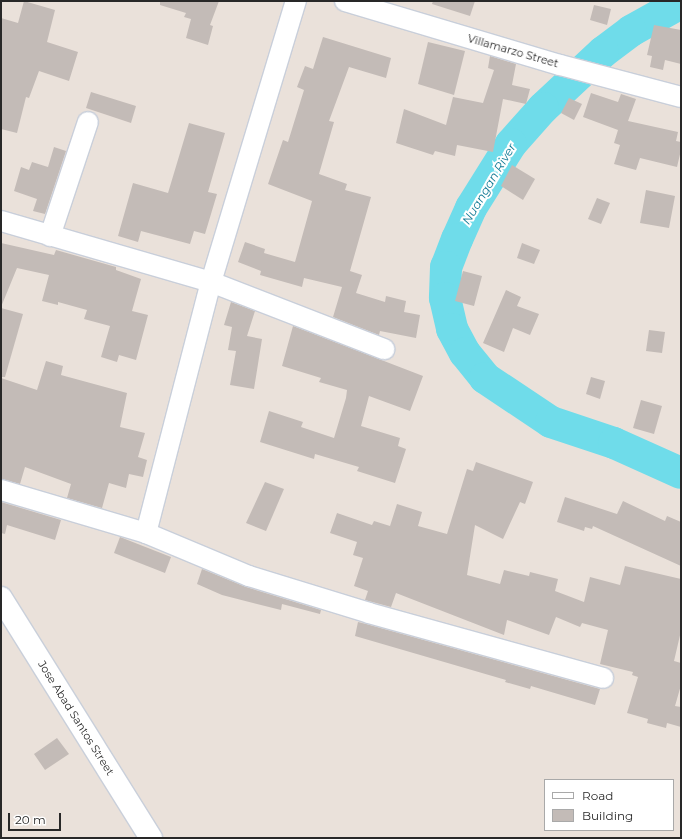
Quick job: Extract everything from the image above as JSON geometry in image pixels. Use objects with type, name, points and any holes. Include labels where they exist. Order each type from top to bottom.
[{"type":"main road","name":"Jose Abad Santos Street","points":[[1,598],[151,838]]},
{"type":"street","points":[[146,533],[212,282],[296,1]]},
{"type":"street","name":"Villamarzo Street","points":[[345,1],[560,65],[681,97]]},
{"type":"street","points":[[50,236],[88,122]]},
{"type":"street","points":[[1,221],[212,282],[384,349]]},
{"type":"street","points":[[1,490],[146,533],[249,576],[369,613],[603,678]]},
{"type":"building","points":[[24,1],[55,10],[47,42],[78,52],[69,81],[39,71],[29,98],[26,97],[17,133],[1,129],[1,18],[18,23]]},
{"type":"building","points":[[160,1],[219,1],[210,25],[213,26],[208,45],[186,38],[191,19],[184,17],[186,13],[160,5]]},
{"type":"building","points":[[433,1],[475,1],[470,16],[432,4]]},
{"type":"building","points":[[594,5],[611,9],[607,25],[590,20]]},
{"type":"building","points":[[654,25],[681,30],[681,64],[665,60],[663,70],[650,67],[652,56],[647,55]]},
{"type":"building","points":[[323,37],[391,58],[386,78],[349,67],[329,121],[334,122],[319,174],[347,184],[345,190],[371,197],[350,271],[362,275],[356,293],[385,302],[386,296],[406,301],[404,312],[420,315],[416,338],[380,331],[379,335],[333,317],[342,287],[304,278],[302,287],[260,275],[261,271],[238,262],[245,242],[265,249],[264,253],[295,262],[312,201],[268,184],[283,140],[288,142],[304,90],[297,87],[305,66],[313,69]]},
{"type":"building","points":[[428,42],[465,51],[454,95],[418,84]]},
{"type":"building","points":[[490,56],[516,64],[512,85],[530,89],[526,104],[503,99],[493,152],[457,145],[455,156],[435,151],[433,155],[396,143],[404,109],[446,125],[453,97],[483,103],[494,70],[488,68]]},
{"type":"building","points":[[91,92],[136,106],[131,123],[86,108]]},
{"type":"building","points":[[591,93],[618,102],[621,94],[636,99],[628,121],[678,132],[676,141],[681,142],[681,150],[677,167],[640,158],[636,170],[614,164],[620,145],[614,143],[618,130],[583,117]]},
{"type":"building","points":[[569,98],[582,104],[574,120],[561,113]]},
{"type":"building","points":[[189,123],[225,133],[208,192],[217,194],[205,234],[194,231],[190,244],[141,231],[138,242],[118,236],[133,183],[168,193]]},
{"type":"building","points":[[54,147],[66,151],[45,214],[33,211],[37,199],[14,191],[21,167],[29,170],[32,162],[48,167]]},
{"type":"building","points":[[512,165],[535,179],[523,200],[501,186]]},
{"type":"building","points":[[646,190],[675,196],[669,228],[640,223]]},
{"type":"building","points":[[597,198],[610,203],[601,224],[588,219]]},
{"type":"building","points":[[1,243],[54,255],[56,250],[116,267],[116,270],[141,279],[132,311],[148,315],[136,360],[119,355],[117,362],[101,357],[110,326],[84,319],[87,310],[58,302],[58,305],[42,301],[49,275],[17,268],[1,307]]},
{"type":"building","points":[[522,243],[540,250],[534,264],[517,258]]},
{"type":"building","points":[[463,271],[482,276],[474,306],[455,301]]},
{"type":"building","points":[[506,290],[521,297],[517,306],[539,314],[530,335],[513,328],[504,352],[483,343]]},
{"type":"building","points":[[231,302],[255,311],[247,336],[262,339],[254,389],[230,385],[236,351],[228,350],[232,327],[224,325]]},
{"type":"building","points":[[1,308],[23,314],[5,377],[1,377]]},
{"type":"building","points":[[293,326],[423,376],[410,411],[369,396],[361,426],[400,438],[398,446],[406,449],[395,483],[357,471],[359,467],[315,454],[314,459],[260,442],[269,411],[303,422],[301,427],[334,438],[346,398],[347,390],[319,382],[321,378],[282,366]]},
{"type":"building","points":[[649,330],[665,332],[662,353],[646,351]]},
{"type":"building","points":[[46,361],[63,366],[61,375],[127,393],[120,427],[145,433],[138,457],[147,460],[143,477],[129,474],[126,488],[109,483],[102,508],[67,498],[71,484],[25,467],[20,484],[1,479],[1,378],[37,390]]},
{"type":"building","points":[[591,377],[605,381],[600,399],[586,394]]},
{"type":"building","points":[[641,400],[662,406],[654,434],[633,428]]},
{"type":"building","points":[[476,462],[533,482],[525,504],[520,502],[503,539],[475,525],[467,575],[500,584],[504,570],[529,576],[530,572],[558,579],[555,591],[584,602],[590,577],[620,585],[625,566],[681,579],[681,631],[674,661],[681,663],[681,685],[675,706],[681,707],[681,727],[667,723],[666,728],[647,723],[648,719],[627,713],[638,677],[632,675],[633,672],[600,664],[608,630],[582,623],[580,627],[556,617],[549,635],[507,620],[504,635],[396,593],[391,607],[365,600],[368,591],[354,586],[363,558],[353,555],[357,542],[330,533],[337,513],[372,525],[374,521],[390,526],[397,504],[422,512],[418,526],[447,534],[467,469],[473,471]]},
{"type":"building","points":[[265,482],[284,489],[266,531],[246,523]]},
{"type":"building","points":[[565,497],[617,514],[623,501],[665,521],[667,516],[681,522],[681,566],[593,526],[592,529],[585,527],[584,531],[557,522]]},
{"type":"building","points":[[1,502],[61,520],[55,540],[7,525],[5,534],[1,533]]},
{"type":"building","points":[[120,537],[171,557],[165,573],[114,553]]},
{"type":"building","points":[[202,569],[246,587],[321,610],[320,614],[282,604],[281,610],[222,595],[197,584]]},
{"type":"building","points":[[358,622],[600,689],[595,705],[531,686],[530,689],[505,682],[506,680],[355,636]]},
{"type":"building","points":[[57,738],[69,754],[45,770],[34,754]]},
{"type":"waterway","name":"Nuangan River","points":[[681,3],[631,31],[603,52],[543,108],[511,144],[471,208],[457,239],[446,267],[445,298],[452,329],[465,353],[485,378],[551,422],[614,443],[681,473]]}]
